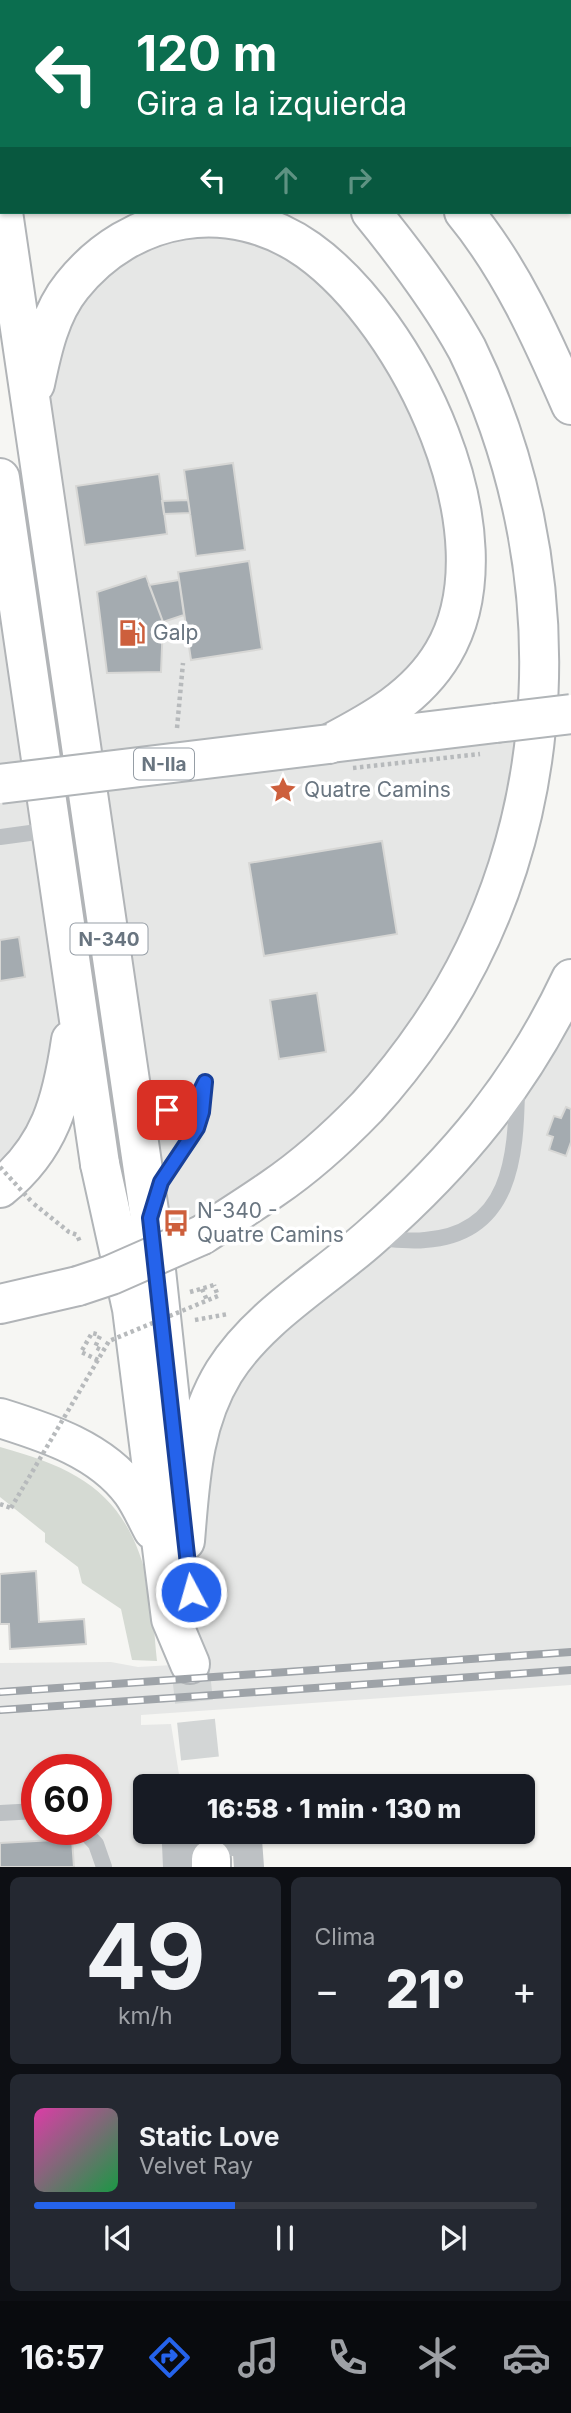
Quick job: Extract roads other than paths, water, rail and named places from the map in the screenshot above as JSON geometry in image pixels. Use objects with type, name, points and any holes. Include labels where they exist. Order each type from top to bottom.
[{"type":"main road","name":"N-340","points":[[3,214],[150,1218],[184,1553]]},
{"type":"main road","points":[[0,1304],[78,1286],[145,1261],[202,1235],[274,1188],[323,1148],[368,1106],[408,1058],[443,1008],[474,953],[501,894],[520,837],[540,735],[544,650],[540,590],[530,527],[515,466],[494,408],[467,351],[435,297],[373,214]]},
{"type":"main road","points":[[465,214],[495,254],[513,285],[571,405]]},
{"type":"main road","points":[[31,403],[41,353],[53,319],[71,287],[99,257],[130,236],[158,224],[187,218],[220,217],[253,224],[280,234],[307,249],[356,293],[382,326],[421,394],[449,461],[462,511],[467,569],[463,600],[455,628],[443,653],[424,680],[404,699],[369,723],[329,744]]},
{"type":"main road","name":"N-340","points":[[0,478],[7,562],[52,830],[100,1164],[184,1553]]},
{"type":"main road","name":"N-IIa","points":[[0,783],[571,714]]},
{"type":"main road","points":[[184,1553],[192,1459],[199,1427],[224,1372],[248,1342],[272,1319],[370,1238],[416,1196],[459,1151],[518,1076],[571,979]]},
{"type":"main road","points":[[15,1195],[28,1162],[56,1113],[66,1076],[77,1003]]},
{"type":"main road","points":[[0,1418],[64,1441],[116,1473],[184,1553]]},
{"type":"street","points":[[200,1865],[177,1844],[247,1840],[249,1867]]},
{"type":"lane","points":[[0,837],[52,830]]},
{"type":"lane","points":[[370,1238],[426,1241],[477,1224],[490,1213],[501,1195],[511,1165],[517,1129],[518,1076]]},
{"type":"lane","points":[[131,1091],[157,1107],[179,1110],[196,1101],[205,1082],[202,1112],[197,1128],[161,1182],[150,1218]]},
{"type":"lane","points":[[0,1814],[21,1812]]},
{"type":"lane","points":[[96,1845],[104,1867]]},
{"type":"tunnel","points":[[190,1664],[202,1774]]},
{"type":"railway","points":[[0,1692],[571,1652]]},
{"type":"railway","points":[[0,1710],[571,1670]]},
{"type":"place","name":"Galp","points":[[132,633]]},
{"type":"place","name":"Quatre Camins","points":[[283,790]]},
{"type":"place","name":"N-340 - Quatre Camins","points":[[176,1223]]}]
